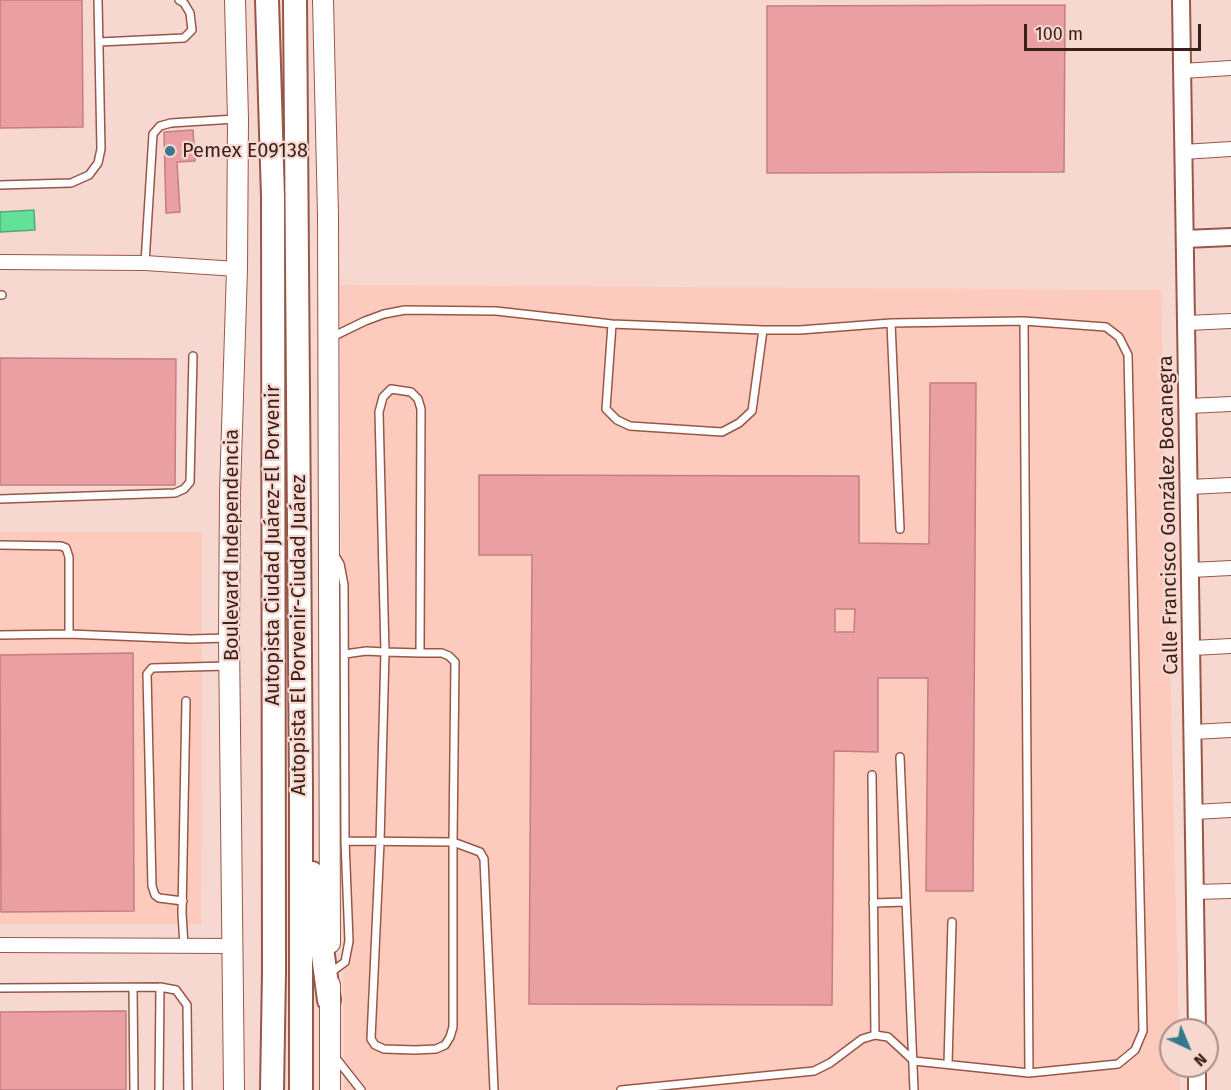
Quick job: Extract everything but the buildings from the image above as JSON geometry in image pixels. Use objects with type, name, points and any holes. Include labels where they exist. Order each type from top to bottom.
[{"type":"highway","name":"Autopista El Porvenir-Ciudad Juárez","points":[[295,0],[301,1090]]},
{"type":"highway","points":[[295,97],[309,0]]},
{"type":"highway","name":"Autopista Ciudad Juárez-El Porvenir","points":[[266,5],[273,220],[274,972],[272,1090]]},
{"type":"highway","points":[[301,786],[329,1000]]},
{"type":"main road","name":"Boulevard Independencia","points":[[234,1090],[229,638],[230,492],[237,269],[238,119],[235,0]]},
{"type":"main road","points":[[323,0],[329,548],[337,746],[329,1000],[330,1090]]},
{"type":"street","name":"Calle Francisco González Bocanegra","points":[[1181,0],[1197,1018]]},
{"type":"street","points":[[1182,71],[1231,68]]},
{"type":"street","points":[[1183,152],[1231,149]]},
{"type":"street","points":[[1185,239],[1231,237]]},
{"type":"street","points":[[0,262],[146,263],[237,269]]},
{"type":"street","points":[[1187,323],[1231,321]]},
{"type":"street","points":[[1189,406],[1231,404]]},
{"type":"street","points":[[1189,487],[1231,485]]},
{"type":"street","points":[[1191,570],[1231,568]]},
{"type":"street","points":[[1191,648],[1231,646]]},
{"type":"street","points":[[1194,732],[1231,730]]},
{"type":"street","points":[[1195,812],[1231,810]]},
{"type":"street","points":[[1195,892],[1231,891]]},
{"type":"street","points":[[0,945],[231,946]]},
{"type":"lane","points":[[0,185],[71,183],[89,175],[98,164],[101,149],[98,0]]},
{"type":"lane","points":[[99,42],[184,38],[192,30],[190,14],[184,3],[179,0]]},
{"type":"lane","points":[[146,263],[153,134],[160,126],[171,123],[238,119]]},
{"type":"lane","points":[[328,339],[365,321],[405,310],[496,310],[612,324],[763,330],[800,330],[891,323],[1024,321],[1106,327],[1119,337],[1128,355],[1143,1031],[1136,1050],[1118,1064],[1029,1073],[914,1061],[888,1037],[875,1035],[862,1039],[830,1063],[814,1071],[621,1090]]},
{"type":"lane","points":[[1024,321],[1029,1073]]},
{"type":"lane","points":[[891,323],[900,529]]},
{"type":"lane","points":[[612,324],[606,409],[617,420],[630,426],[722,432],[739,423],[752,411],[763,330]]},
{"type":"lane","points":[[0,499],[175,493],[184,489],[190,482],[194,356]]},
{"type":"lane","points":[[345,654],[366,651],[385,652],[442,653],[455,662],[453,1027],[445,1045],[436,1049],[407,1050],[384,1049],[375,1045],[371,1039],[380,842],[385,652],[379,411],[383,397],[391,389],[411,392],[418,399],[421,409],[420,652]]},
{"type":"lane","points":[[0,545],[66,548],[69,557],[69,634]]},
{"type":"lane","points":[[329,548],[340,564],[343,574],[345,654],[337,746],[345,841],[349,941],[345,962],[340,968],[330,973]]},
{"type":"lane","points":[[0,635],[69,634],[190,639],[229,638]]},
{"type":"lane","points":[[183,901],[159,898],[155,895],[152,886],[147,674],[152,668],[230,666]]},
{"type":"lane","points":[[184,946],[186,701]]},
{"type":"lane","points":[[900,757],[914,1090]]},
{"type":"lane","points":[[872,776],[875,1035]]},
{"type":"lane","points":[[345,841],[453,842],[480,852],[484,859],[494,1090]]},
{"type":"lane","points":[[873,903],[906,902]]},
{"type":"lane","points":[[948,1064],[952,922]]},
{"type":"lane","points":[[159,1090],[160,987]]},
{"type":"lane","points":[[0,988],[160,987],[176,990],[187,1005],[188,1090]]},
{"type":"lane","points":[[132,988],[134,1090]]},
{"type":"lane","points":[[330,1050],[361,1090]]},
{"type":"shaded area","points":[[34,210],[35,230],[0,232],[0,212]]},
{"type":"shaded area","points":[[340,285],[1161,290],[1179,1018],[1159,1018],[1159,1078],[1180,1078],[1180,1090],[344,1090]]},
{"type":"shaded area","points":[[0,532],[202,532],[201,924],[0,924]]},
{"type":"place","name":"Pemex E09138","points":[[170,151]]}]
